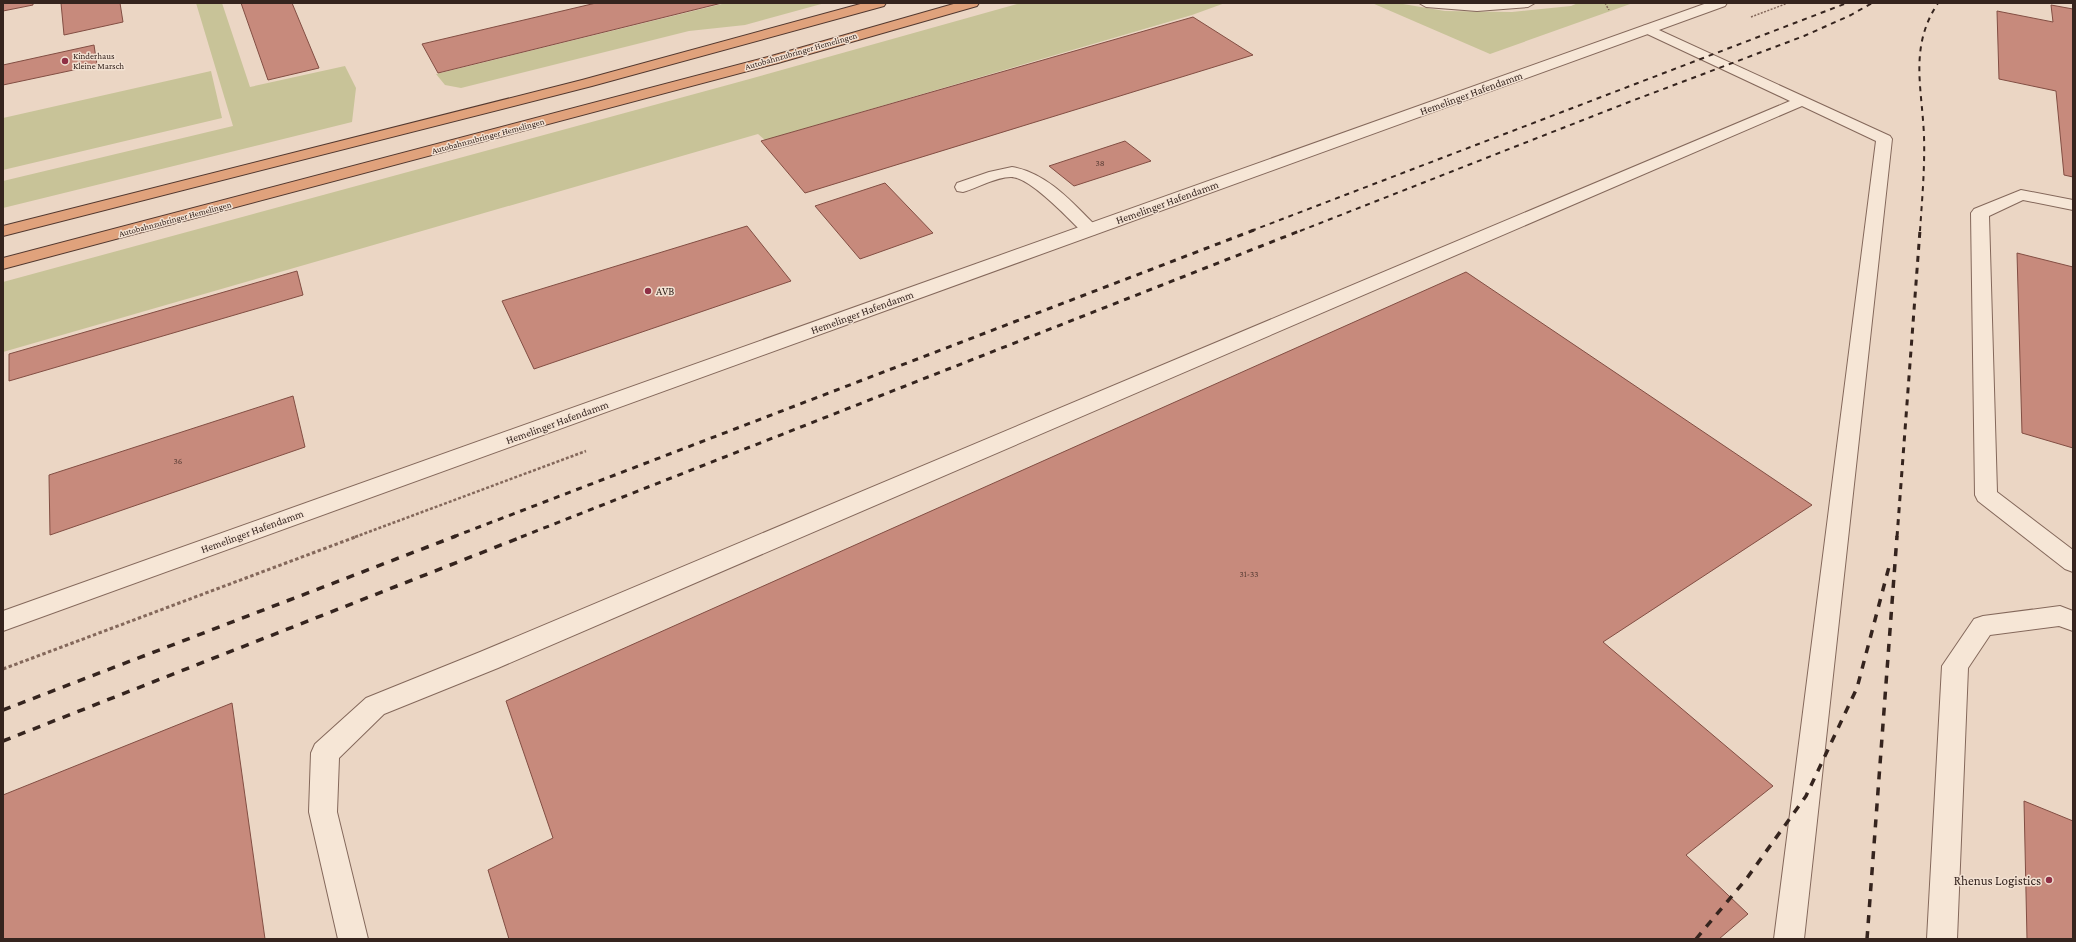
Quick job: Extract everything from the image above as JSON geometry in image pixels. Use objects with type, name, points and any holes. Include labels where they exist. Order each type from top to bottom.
[{"type":"highway","points":[[3,231],[587,83],[878,3]]},
{"type":"highway","name":"Autobahnzubringer Hemelingen","points":[[3,264],[773,60],[972,3]]},
{"type":"street","points":[[1426,3],[1477,7],[1528,3]]},
{"type":"street","name":"Hemelinger Hafendamm","points":[[3,621],[1720,3]]},
{"type":"street","points":[[1648,29],[1884,139],[1832,589],[1789,939]]},
{"type":"street","points":[[353,939],[323,812],[325,753],[375,706],[489,660],[1802,101]]},
{"type":"street","points":[[963,187],[1013,172],[1026,175],[1044,188],[1090,230]]},
{"type":"street","points":[[2073,204],[2021,195],[1980,213],[1986,495],[2073,563]]},
{"type":"street","points":[[1942,939],[1955,666],[1983,626],[2060,616],[2073,621]]},
{"type":"shaded area","points":[[196,3],[222,3],[250,87],[345,66],[356,88],[352,122],[3,208],[3,181],[233,126]]},
{"type":"shaded area","points":[[726,3],[825,3],[745,25],[689,31],[461,88],[445,85],[436,74]]},
{"type":"shaded area","points":[[1021,3],[1225,3],[1192,15],[765,140],[758,134],[3,352],[3,282],[735,83]]},
{"type":"shaded area","points":[[1372,3],[1397,3],[1445,11],[1512,12],[1571,6],[1578,3],[1633,3],[1490,54]]},
{"type":"shaded area","points":[[211,71],[222,118],[3,170],[3,118]]},
{"type":"building","points":[[3,3],[33,3],[33,5],[3,11]]},
{"type":"building","points":[[61,3],[120,3],[123,22],[64,35]]},
{"type":"building","points":[[241,3],[292,3],[319,68],[268,80]]},
{"type":"building","points":[[596,3],[722,3],[438,73],[422,44]]},
{"type":"building","points":[[2051,5],[2073,9],[2073,177],[2064,175],[2056,91],[1999,79],[1997,11],[2053,22]]},
{"type":"building","points":[[1193,17],[1253,55],[805,193],[761,141]]},
{"type":"building","points":[[94,45],[97,65],[3,85],[3,65]]},
{"type":"building","points":[[1125,141],[1151,161],[1074,186],[1049,166]]},
{"type":"building","points":[[885,183],[933,233],[860,259],[815,206]]},
{"type":"building","name":"AVB","points":[[747,226],[791,281],[534,369],[502,301]]},
{"type":"building","points":[[2017,253],[2073,267],[2073,448],[2022,433]]},
{"type":"building","points":[[297,271],[303,295],[9,381],[9,354]]},
{"type":"building","points":[[1466,272],[1812,505],[1603,642],[1773,786],[1686,855],[1748,914],[1719,939],[509,939],[488,870],[553,838],[506,701]]},
{"type":"building","points":[[293,396],[305,447],[50,535],[49,475]]},
{"type":"building","points":[[232,703],[265,939],[3,939],[3,795]]},
{"type":"building","name":"Rhenus Logistics","points":[[2024,801],[2073,821],[2073,939],[2027,939]]},
{"type":"railway","points":[[1251,231],[1847,3]]},
{"type":"railway","points":[[1300,231],[1629,102],[1804,36],[1851,15],[1872,3]]},
{"type":"railway","points":[[1920,231],[1924,148],[1919,68],[1920,51],[1923,35],[1929,19],[1938,3]]},
{"type":"railway","points":[[453,537],[1254,230]]},
{"type":"railway","points":[[521,537],[1302,230]]},
{"type":"railway","points":[[1897,537],[1920,230]]},
{"type":"railway","points":[[3,710],[456,536]]},
{"type":"railway","points":[[3,741],[524,536]]},
{"type":"railway","points":[[1867,939],[1897,536]]},
{"type":"railway","points":[[1696,939],[1747,878],[1806,796],[1857,688],[1890,563]]},
{"type":"place","name":"Kinderhaus Kleine Marsch","points":[[65,61]]},
{"type":"place","name":"AVB","points":[[648,291]]},
{"type":"place","name":"Rhenus Logistics","points":[[2049,880]]}]
